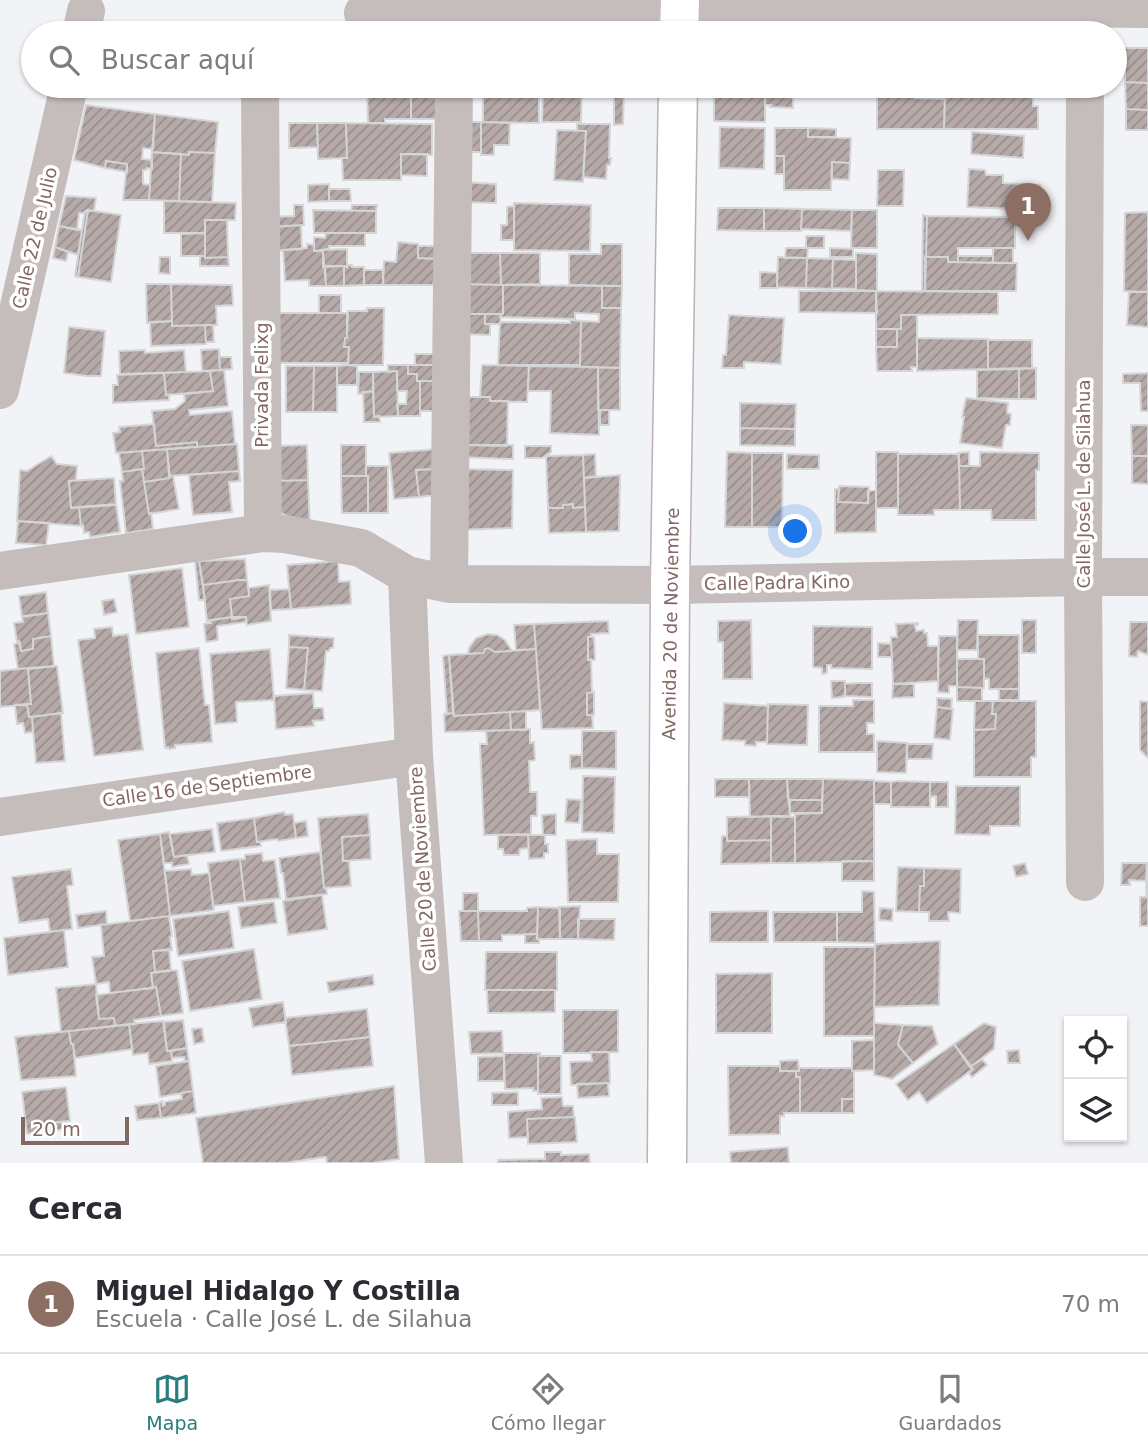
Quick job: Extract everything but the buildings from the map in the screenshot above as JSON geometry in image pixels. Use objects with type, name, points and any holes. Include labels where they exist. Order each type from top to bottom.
[{"type":"street","points":[[363,13],[401,9],[455,14],[1085,14],[1148,9]]},
{"type":"street","name":"Calle 22 de Julio","points":[[0,390],[66,98]]},
{"type":"street","name":"Privada Felixg","points":[[260,98],[263,533]]},
{"type":"street","points":[[449,584],[454,98]]},
{"type":"street","name":"Avenida 20 de Noviembre","points":[[667,1163],[670,585],[678,98]]},
{"type":"street","name":"Calle José L. de Silahua","points":[[1085,98],[1085,882]]},
{"type":"street","points":[[0,571],[263,533],[285,534],[361,548],[407,575]]},
{"type":"street","name":"Calle Padra Kino","points":[[407,575],[449,584],[670,585],[1148,578]]},
{"type":"street","name":"Calle 20 de Noviembre","points":[[407,575],[414,756],[444,1163]]},
{"type":"street","name":"Calle 16 de Septiembre","points":[[0,817],[414,756]]},
{"type":"place","name":"Miguel Hidalgo Y Costilla","points":[[1028,241]]}]
